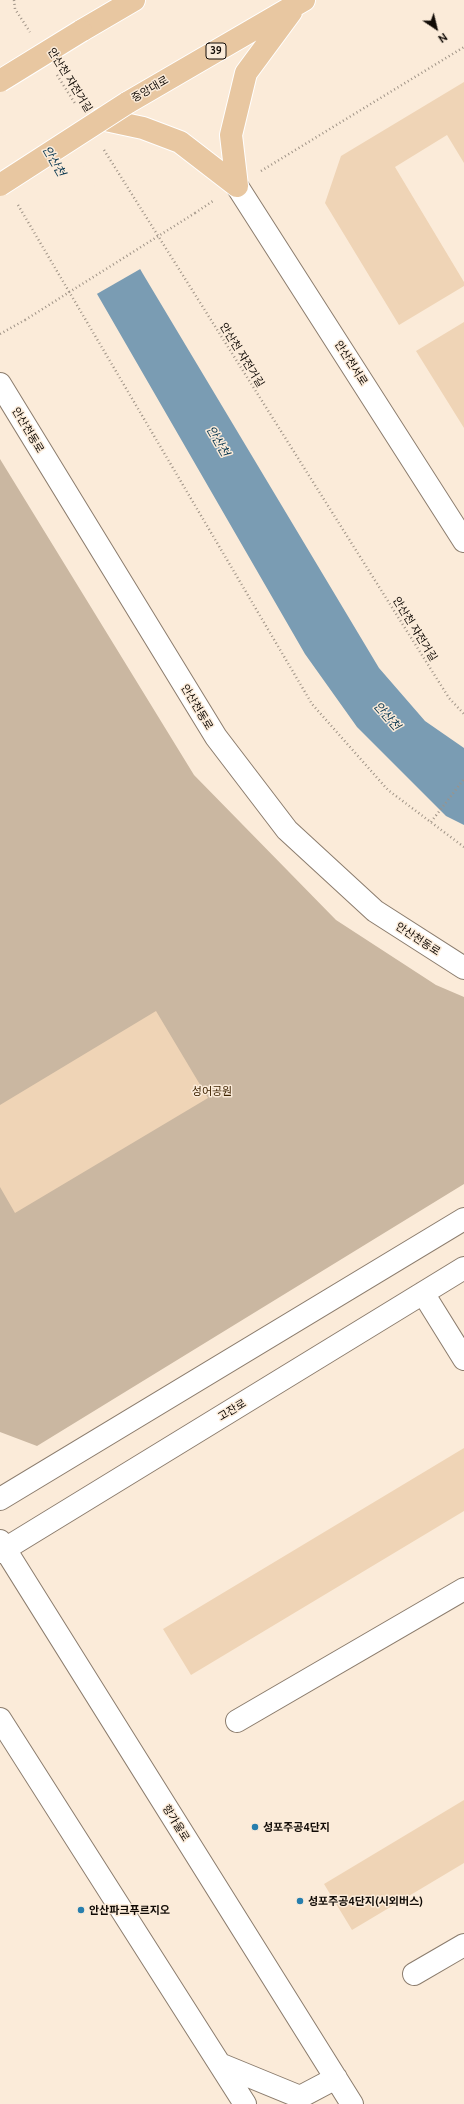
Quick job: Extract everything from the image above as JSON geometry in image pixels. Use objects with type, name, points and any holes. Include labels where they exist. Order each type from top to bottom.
[{"type":"main road","points":[[0,81],[134,0]]},
{"type":"main road","points":[[237,186],[231,135],[246,73],[300,2]]},
{"type":"main road","name":"중앙대로","points":[[0,185],[127,103],[300,2]]},
{"type":"main road","points":[[101,119],[143,128],[180,142],[237,186]]},
{"type":"street","name":"안산천서로","points":[[237,186],[464,541]]},
{"type":"street","name":"안산천동로","points":[[0,384],[216,737],[288,830],[374,910],[464,968]]},
{"type":"street","points":[[0,1499],[464,1219]]},
{"type":"street","name":"고잔로","points":[[2,1547],[464,1268]]},
{"type":"street","points":[[423,1293],[464,1359]]},
{"type":"street","name":"항가울로","points":[[2,1547],[352,2104]]},
{"type":"street","points":[[237,1721],[464,1589]]},
{"type":"street","points":[[0,1719],[222,2065],[245,2104]]},
{"type":"street","points":[[414,1974],[464,1945]]},
{"type":"street","points":[[222,2065],[300,2097],[336,2078]]},
{"type":"path","points":[[14,0],[15,9],[32,36]]},
{"type":"path","points":[[0,334],[25,320],[237,186],[464,47]]},
{"type":"path","name":"안산천 자전거길","points":[[54,70],[79,110]]},
{"type":"path","name":"안산천 자전거길","points":[[100,144],[444,691],[464,714]]},
{"type":"path","points":[[16,203],[312,704],[388,790],[464,847]]},
{"type":"path","points":[[431,822],[464,779]]},
{"type":"green space","name":"성어공원","points":[[0,459],[194,775],[336,920],[436,985],[464,997],[464,1184],[37,1446],[0,1432]]},
{"type":"water","name":"안산천","points":[[0,26],[143,274],[379,668],[425,721],[464,748],[464,825],[446,816],[357,727],[305,654],[0,126]]},
{"type":"pier","points":[[0,24],[142,268],[95,295],[0,130]]},
{"type":"building","points":[[464,82],[464,163],[447,135],[395,167],[464,282],[464,286],[399,325],[325,203],[341,156]]},
{"type":"building","points":[[464,322],[464,428],[416,351]]},
{"type":"building","points":[[156,1011],[208,1098],[15,1213],[0,1187],[0,1105]]},
{"type":"building","points":[[464,1448],[464,1511],[191,1675],[163,1629]]},
{"type":"building","points":[[464,1800],[464,1863],[352,1930],[324,1884]]},
{"type":"place","name":"성포주공4단지","points":[[255,1827]]},
{"type":"place","name":"성포주공4단지(시외버스)","points":[[300,1901]]},
{"type":"place","name":"안산파크푸르지오","points":[[81,1910]]}]
